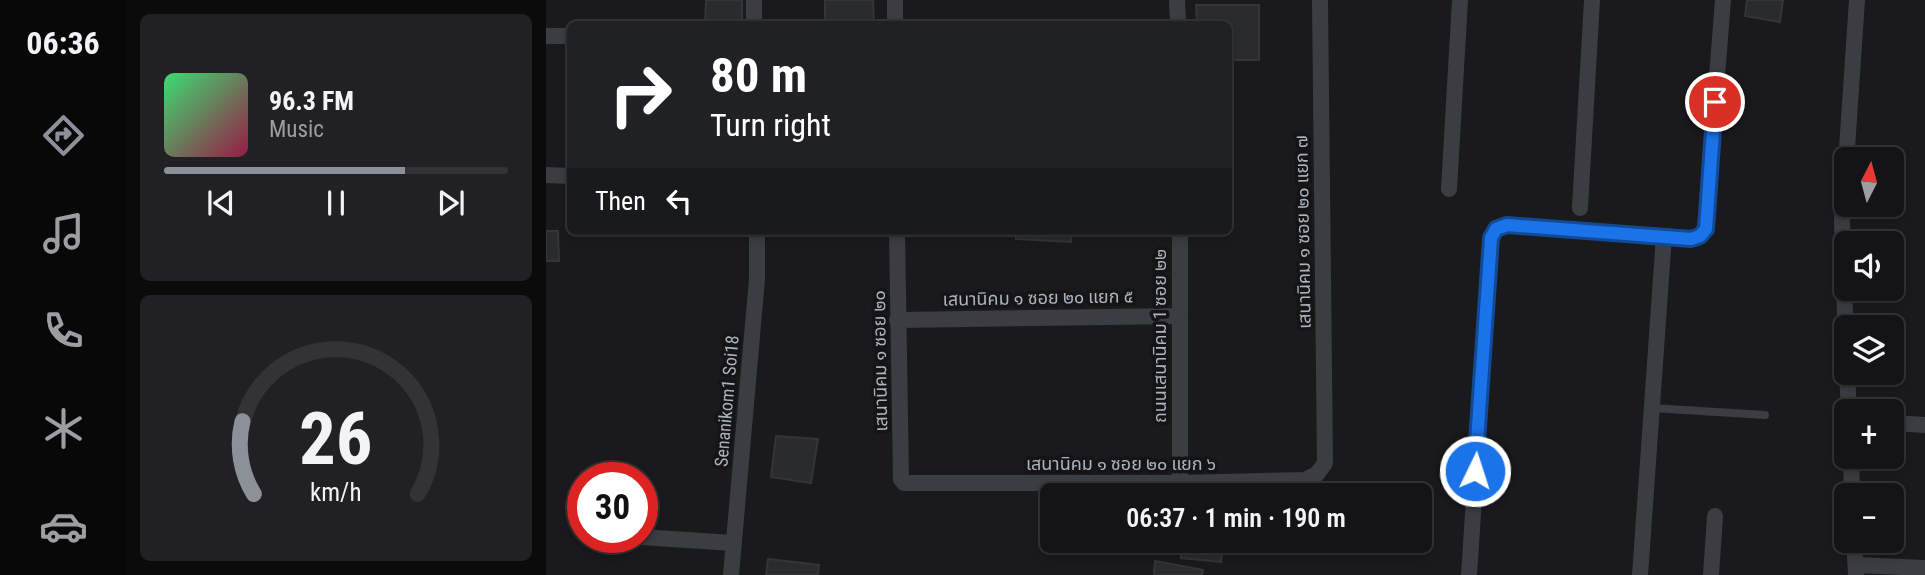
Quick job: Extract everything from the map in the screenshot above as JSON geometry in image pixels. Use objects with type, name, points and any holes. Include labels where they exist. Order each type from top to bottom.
[{"type":"street","points":[[754,0],[754,21]]},
{"type":"street","points":[[895,0],[895,21]]},
{"type":"street","points":[[1177,0],[1178,21]]},
{"type":"street","name":"เสนานิคม ๑ ซอย ๒๐ แยก ๗","points":[[1320,0],[1325,463]]},
{"type":"street","points":[[1450,189],[1460,0]]},
{"type":"street","points":[[1580,208],[1592,0]]},
{"type":"street","points":[[1469,575],[1491,238],[1496,229],[1507,225],[1691,239],[1700,236],[1706,229],[1723,0]]},
{"type":"street","points":[[1845,315],[1842,222],[1857,0]]},
{"type":"street","points":[[546,36],[567,36]]},
{"type":"street","points":[[546,175],[567,176]]},
{"type":"street","name":"Senanikom1 Soi18","points":[[731,575],[757,279],[757,235]]},
{"type":"street","name":"เสนานิคม ๑ ซอย ๒๐","points":[[897,235],[901,479],[910,484]]},
{"type":"street","name":"ถนนเสนานิคม 1 ซอย ๒๒","points":[[1180,235],[1180,483]]},
{"type":"street","points":[[1640,575],[1664,236]]},
{"type":"street","name":"เสนานิคม ๑ ซอย ๒๐ แยก ๕","points":[[897,320],[1179,316]]},
{"type":"street","points":[[1904,424],[1925,425]]},
{"type":"street","name":"เสนานิคม ๑ ซอย ๒๐ แยก ๖","points":[[1180,483],[1305,480],[1317,474],[1325,463]]},
{"type":"street","name":"เสนานิคม ๑ ซอย ๒๐ แยก ๖","points":[[910,484],[1040,484]]},
{"type":"street","points":[[1711,575],[1715,516]]},
{"type":"street","points":[[658,538],[733,543]]},
{"type":"street","points":[[1856,570],[1925,568]]},
{"type":"lane","points":[[1652,408],[1765,415]]},
{"type":"building","points":[[706,0],[742,0],[742,21],[705,21]]},
{"type":"building","points":[[825,0],[873,0],[874,21],[825,21]]},
{"type":"building","points":[[1747,0],[1783,0],[1780,22],[1745,16]]},
{"type":"building","points":[[1196,5],[1259,5],[1259,60],[1232,60],[1232,21],[1197,21]]},
{"type":"building","points":[[546,231],[558,231],[559,261],[546,261]]},
{"type":"building","points":[[1016,235],[1072,235],[1071,242],[1016,239]]},
{"type":"building","points":[[776,436],[818,439],[811,483],[771,477]]},
{"type":"building","points":[[1181,553],[1222,553],[1221,562],[1181,558]]},
{"type":"building","points":[[768,559],[819,565],[818,575],[766,575]]},
{"type":"building","points":[[1155,561],[1203,570],[1202,575],[1154,575]]},
{"type":"route","points":[[1475,471],[1491,238],[1496,229],[1507,225],[1691,239],[1700,236],[1706,229],[1715,102]]}]
